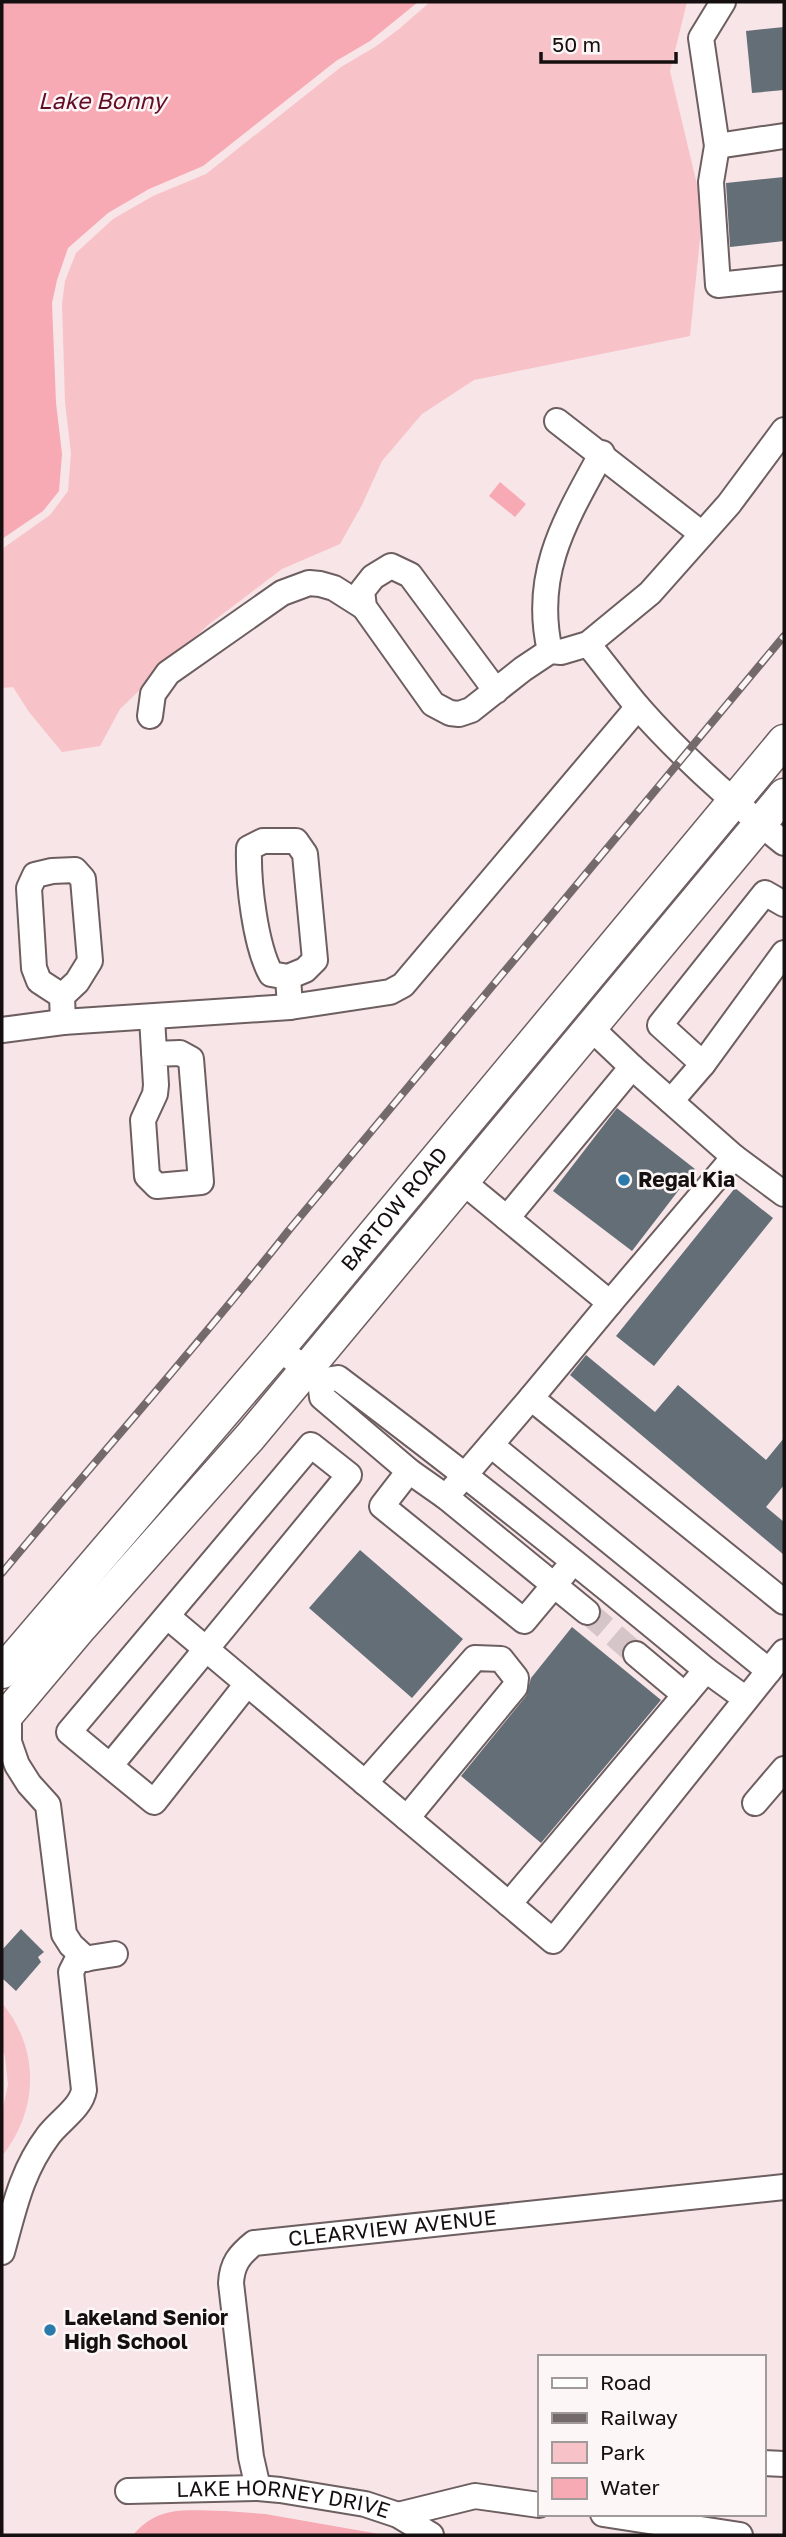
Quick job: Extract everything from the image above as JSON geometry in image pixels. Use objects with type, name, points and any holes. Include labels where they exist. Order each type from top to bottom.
[{"type":"main road","name":"BARTOW ROAD","points":[[2,1672],[279,1348],[784,741]]},
{"type":"main road","name":"BARTOW ROAD","points":[[6,1717],[81,1627],[313,1376],[463,1182],[591,1028],[772,833],[784,795]]},
{"type":"street","points":[[723,2],[701,38],[717,146],[711,183],[718,285],[784,278]]},
{"type":"street","points":[[717,146],[784,136]]},
{"type":"street","points":[[557,421],[702,534]]},
{"type":"street","points":[[150,716],[153,694],[168,673],[282,593],[309,583],[334,588],[364,607],[433,704],[450,713],[471,710],[523,668],[550,651],[561,652],[588,644],[650,593],[729,504],[784,430]]},
{"type":"street","points":[[550,651],[545,629],[545,589],[551,564],[561,528],[601,453]]},
{"type":"street","points":[[364,607],[362,591],[373,577],[391,566],[410,575],[496,691]]},
{"type":"street","points":[[588,644],[638,707],[733,802],[772,833]]},
{"type":"street","points":[[2,1030],[63,1022],[290,1007],[390,992],[403,985],[638,707]]},
{"type":"street","points":[[263,841],[296,841],[304,854],[315,961],[304,970],[288,977],[271,974],[263,960],[248,873],[249,848],[263,841]]},
{"type":"street","points":[[62,996],[39,981],[34,968],[29,888],[35,875],[75,870],[83,879],[90,961],[77,982],[62,996],[63,1022]]},
{"type":"street","points":[[704,1064],[660,1025],[765,893],[784,905]]},
{"type":"street","points":[[671,1101],[704,1064],[784,953]]},
{"type":"street","points":[[288,977],[290,1007]]},
{"type":"street","points":[[152,1018],[155,1094],[143,1120],[147,1176],[157,1186],[201,1182],[191,1059],[180,1053],[154,1054]]},
{"type":"street","points":[[591,1028],[734,1157],[784,1194]]},
{"type":"street","points":[[507,1218],[632,1067]]},
{"type":"street","points":[[446,1497],[734,1157]]},
{"type":"street","points":[[463,1182],[610,1303]]},
{"type":"street","points":[[279,1348],[313,1376],[322,1396],[409,1471],[556,1584],[587,1612]]},
{"type":"street","points":[[313,1376],[338,1378],[465,1474],[574,1560],[706,1671],[746,1699]]},
{"type":"street","points":[[531,1398],[784,1602]]},
{"type":"street","points":[[110,1766],[349,1475],[311,1445],[69,1732],[153,1802],[247,1684]]},
{"type":"street","points":[[168,1617],[553,1941],[777,1661],[491,1445]]},
{"type":"street","points":[[409,1471],[382,1506],[524,1621],[574,1560]]},
{"type":"street","points":[[636,1654],[685,1695]]},
{"type":"street","points":[[365,1783],[475,1658],[501,1659],[516,1678],[515,1687],[407,1818]]},
{"type":"street","points":[[509,1904],[706,1671]]},
{"type":"street","points":[[6,1717],[9,1742],[17,1765],[29,1784],[48,1805],[64,1934],[86,1959]]},
{"type":"street","points":[[755,1802],[784,1769]]},
{"type":"street","points":[[2,2252],[30,2161],[50,2133],[83,2099],[71,1972],[77,1960],[115,1954]]},
{"type":"street","name":"CLEARVIEW AVENUE","points":[[258,2488],[251,2457],[231,2283],[232,2270],[240,2254],[254,2243],[784,2187]]},
{"type":"street","points":[[765,2463],[784,2464]]},
{"type":"street","name":"LAKE HORNEY DRIVE","points":[[128,2491],[258,2488],[365,2504],[398,2515],[431,2535]]},
{"type":"street","points":[[398,2515],[475,2496],[538,2489]]},
{"type":"street","points":[[475,2496],[538,2505]]},
{"type":"street","points":[[616,2516],[740,2535]]},
{"type":"green space","points":[[430,2],[687,2],[670,71],[703,210],[690,336],[474,380],[422,414],[382,461],[340,544],[282,569],[208,625],[120,709],[100,746],[62,752],[29,712],[13,687],[2,688],[2,549],[50,515],[68,491],[71,453],[65,402],[62,304],[65,281],[76,253],[113,219],[153,196],[206,174],[341,67],[375,47]]},
{"type":"green space","points":[[2,2003],[23,2040],[30,2080],[23,2119],[2,2156],[2,2112],[8,2085],[2,2047]]},
{"type":"water","name":"Lake Bonny","points":[[2,2],[418,2],[370,41],[336,61],[203,166],[149,189],[108,213],[68,248],[52,303],[56,403],[62,454],[59,491],[43,511],[2,539]]},
{"type":"water","points":[[500,482],[526,504],[515,517],[489,496]]},
{"type":"water","points":[[175,2511],[265,2514],[385,2535],[133,2535],[153,2518]]},
{"type":"building","points":[[784,27],[784,90],[752,93],[746,31]]},
{"type":"building","points":[[784,177],[784,241],[730,247],[726,183]]},
{"type":"building","name":"Regal Kia","points":[[617,1108],[695,1169],[632,1251],[553,1191]]},
{"type":"building","points":[[735,1188],[773,1218],[654,1366],[616,1336]]},
{"type":"building","points":[[586,1355],[655,1412],[678,1385],[766,1460],[784,1438],[784,1485],[766,1507],[784,1522],[784,1555],[570,1375]]},
{"type":"building","points":[[360,1550],[463,1639],[412,1698],[309,1608]]},
{"type":"building","points":[[572,1627],[661,1700],[541,1843],[461,1776],[526,1696],[531,1678]]},
{"type":"building","points":[[21,1929],[44,1952],[38,1957],[41,1962],[16,1991],[2,1978],[2,1950]]},
{"type":"tunnel","points":[[587,1612],[636,1654]]},
{"type":"railway","points":[[2,1573],[219,1317],[784,636]]},
{"type":"place","name":"Regal Kia","points":[[624,1180]]},
{"type":"place","name":"Lakeland Senior High School","points":[[50,2330]]}]
